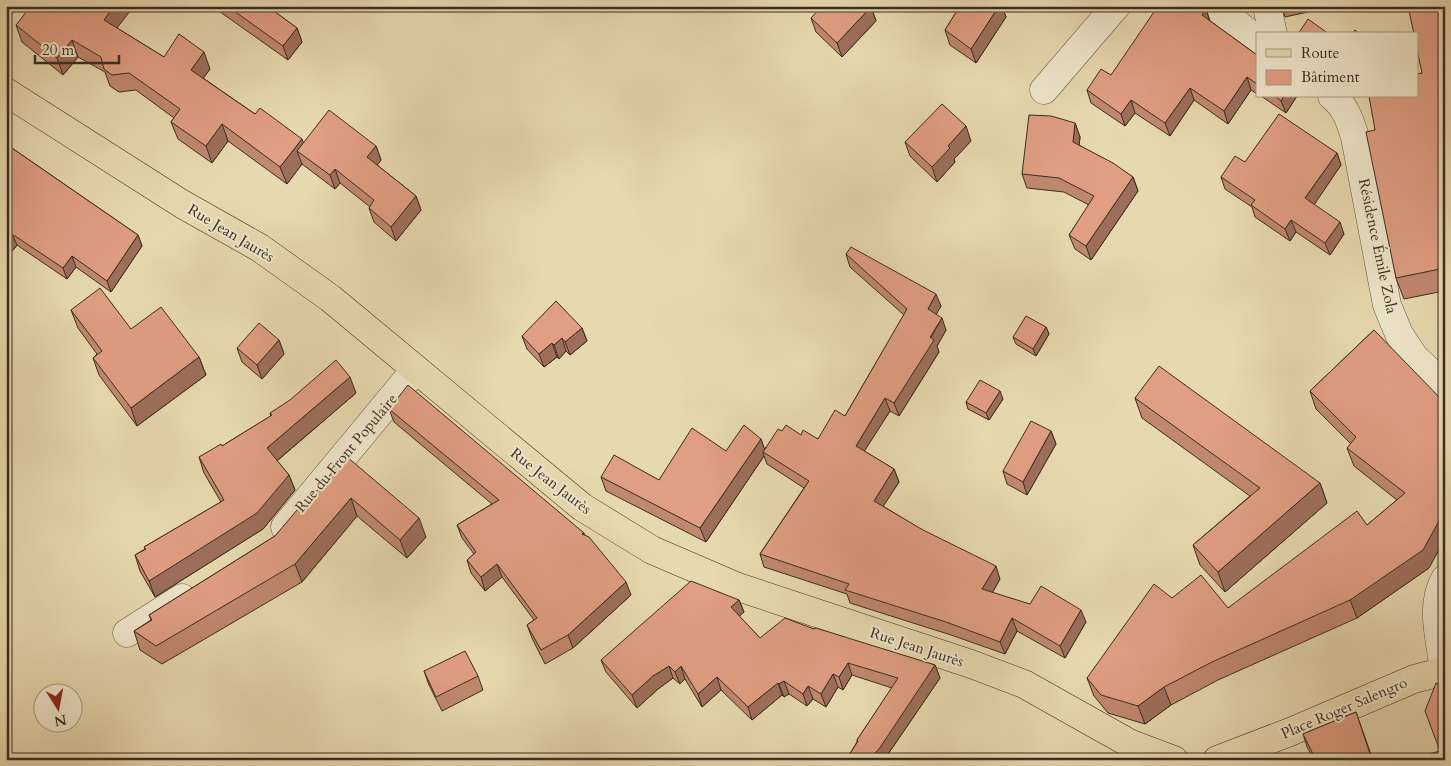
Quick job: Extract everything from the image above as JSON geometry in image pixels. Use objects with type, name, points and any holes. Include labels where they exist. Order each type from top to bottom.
[{"type":"main road","name":"Rue Jean Jaurès","points":[[6,92],[182,204],[260,248],[330,298],[414,370],[582,507],[652,550],[738,588],[952,658],[1024,684],[1129,743],[1163,758]]},
{"type":"main road","name":"Place Roger Salengro","points":[[1217,760],[1290,732],[1414,679],[1445,671]]},
{"type":"street","points":[[1044,90],[1116,6]]},
{"type":"street","points":[[1215,6],[1256,39]]},
{"type":"street","points":[[1267,6],[1273,32]]},
{"type":"street","name":"Résidence Émile Zola","points":[[1334,98],[1349,116],[1355,137],[1388,305],[1399,334],[1414,357],[1445,386]]},
{"type":"street","name":"Rue du Front Populaire","points":[[265,546],[273,541],[414,370]]},
{"type":"street","points":[[1445,579],[1440,588],[1436,610],[1445,671]]},
{"type":"street","points":[[126,633],[200,587]]},
{"type":"building","points":[[31,6],[114,6],[104,20],[164,57],[179,34],[204,52],[191,70],[255,114],[260,108],[302,139],[280,167],[222,124],[206,146],[171,122],[180,109],[129,73],[112,75],[104,69],[101,57],[72,40],[57,58],[16,25]]},
{"type":"building","points":[[227,6],[267,6],[297,28],[283,46]]},
{"type":"building","points":[[822,6],[871,7],[837,43],[811,18]]},
{"type":"building","points":[[960,6],[999,6],[971,49],[945,30]]},
{"type":"building","points":[[1158,6],[1203,6],[1206,9],[1202,15],[1256,54],[1256,83],[1247,77],[1224,111],[1190,88],[1165,123],[1131,100],[1121,114],[1087,90],[1101,69],[1111,75]]},
{"type":"building","points":[[1408,6],[1445,6],[1445,293],[1440,269],[1396,278],[1366,132],[1375,130],[1369,98],[1418,98],[1418,74],[1422,73],[1418,55],[1418,32],[1414,32]]},
{"type":"building","points":[[1308,19],[1326,32],[1299,32]]},
{"type":"building","points":[[942,104],[966,126],[948,146],[950,148],[932,167],[905,142]]},
{"type":"building","points":[[329,110],[376,146],[367,157],[416,196],[391,227],[369,208],[374,200],[335,169],[330,175],[297,151]]},
{"type":"building","points":[[1279,114],[1337,153],[1305,198],[1340,222],[1325,243],[1291,220],[1285,229],[1251,205],[1255,200],[1221,177],[1235,156],[1245,162]]},
{"type":"building","points":[[1029,115],[1051,116],[1075,123],[1073,142],[1113,163],[1133,177],[1086,246],[1069,235],[1094,196],[1059,178],[1022,174]]},
{"type":"building","points":[[6,144],[138,235],[107,281],[72,256],[63,268],[12,234],[6,242]]},
{"type":"building","points":[[851,247],[936,294],[928,309],[942,318],[930,337],[934,340],[894,403],[885,398],[856,446],[894,469],[874,501],[923,530],[996,566],[982,589],[1030,604],[1041,586],[1081,610],[1060,646],[1012,618],[1000,642],[946,622],[845,590],[849,584],[760,554],[809,481],[763,452],[778,429],[782,431],[786,425],[801,435],[803,430],[818,439],[835,410],[845,416],[907,309],[846,254]]},
{"type":"building","points":[[100,288],[131,329],[161,307],[199,357],[131,408],[93,358],[102,351],[71,310]]},
{"type":"building","points":[[556,301],[582,328],[565,342],[562,338],[554,345],[552,343],[539,354],[522,336]]},
{"type":"building","points":[[1026,316],[1046,327],[1033,349],[1013,337]]},
{"type":"building","points":[[259,323],[279,340],[257,365],[237,348]]},
{"type":"building","points":[[1374,330],[1445,403],[1445,497],[1440,506],[1445,510],[1423,550],[1350,600],[1212,662],[1164,687],[1138,706],[1101,695],[1087,678],[1154,584],[1172,598],[1201,575],[1228,608],[1357,511],[1367,525],[1405,493],[1347,448],[1356,437],[1310,391]]},
{"type":"building","points":[[336,360],[350,377],[267,448],[289,475],[257,513],[149,581],[135,555],[146,549],[144,547],[224,500],[199,457],[221,444],[222,446],[272,415],[270,413],[290,400]]},
{"type":"building","points":[[1159,366],[1320,483],[1218,572],[1193,545],[1260,488],[1135,398]]},
{"type":"building","points":[[980,380],[1000,391],[986,413],[966,402]]},
{"type":"building","points":[[408,385],[584,533],[582,534],[589,537],[626,582],[568,635],[541,650],[527,625],[537,618],[497,564],[481,577],[467,560],[476,552],[457,525],[499,500],[389,409]]},
{"type":"building","points":[[1031,421],[1051,431],[1023,482],[1003,471]]},
{"type":"building","points":[[744,425],[761,439],[700,528],[601,477],[614,455],[659,480],[692,428],[726,451]]},
{"type":"building","points":[[346,456],[419,518],[400,540],[351,498],[295,564],[156,646],[134,631],[152,620],[149,615],[275,536],[308,497],[310,499]]},
{"type":"building","points":[[691,581],[739,600],[731,607],[760,638],[785,618],[814,629],[816,628],[935,665],[879,749],[868,760],[846,760],[898,678],[848,663],[839,677],[833,674],[821,694],[808,686],[803,694],[784,681],[778,683],[748,707],[717,677],[698,694],[681,666],[675,672],[669,666],[653,676],[632,695],[601,660]]},
{"type":"building","points":[[465,651],[478,676],[436,697],[424,671]]},
{"type":"building","points":[[1436,683],[1445,686],[1445,760],[1409,760],[1440,751],[1425,711]]},
{"type":"building","points":[[1356,712],[1372,760],[1316,760],[1303,734]]}]
